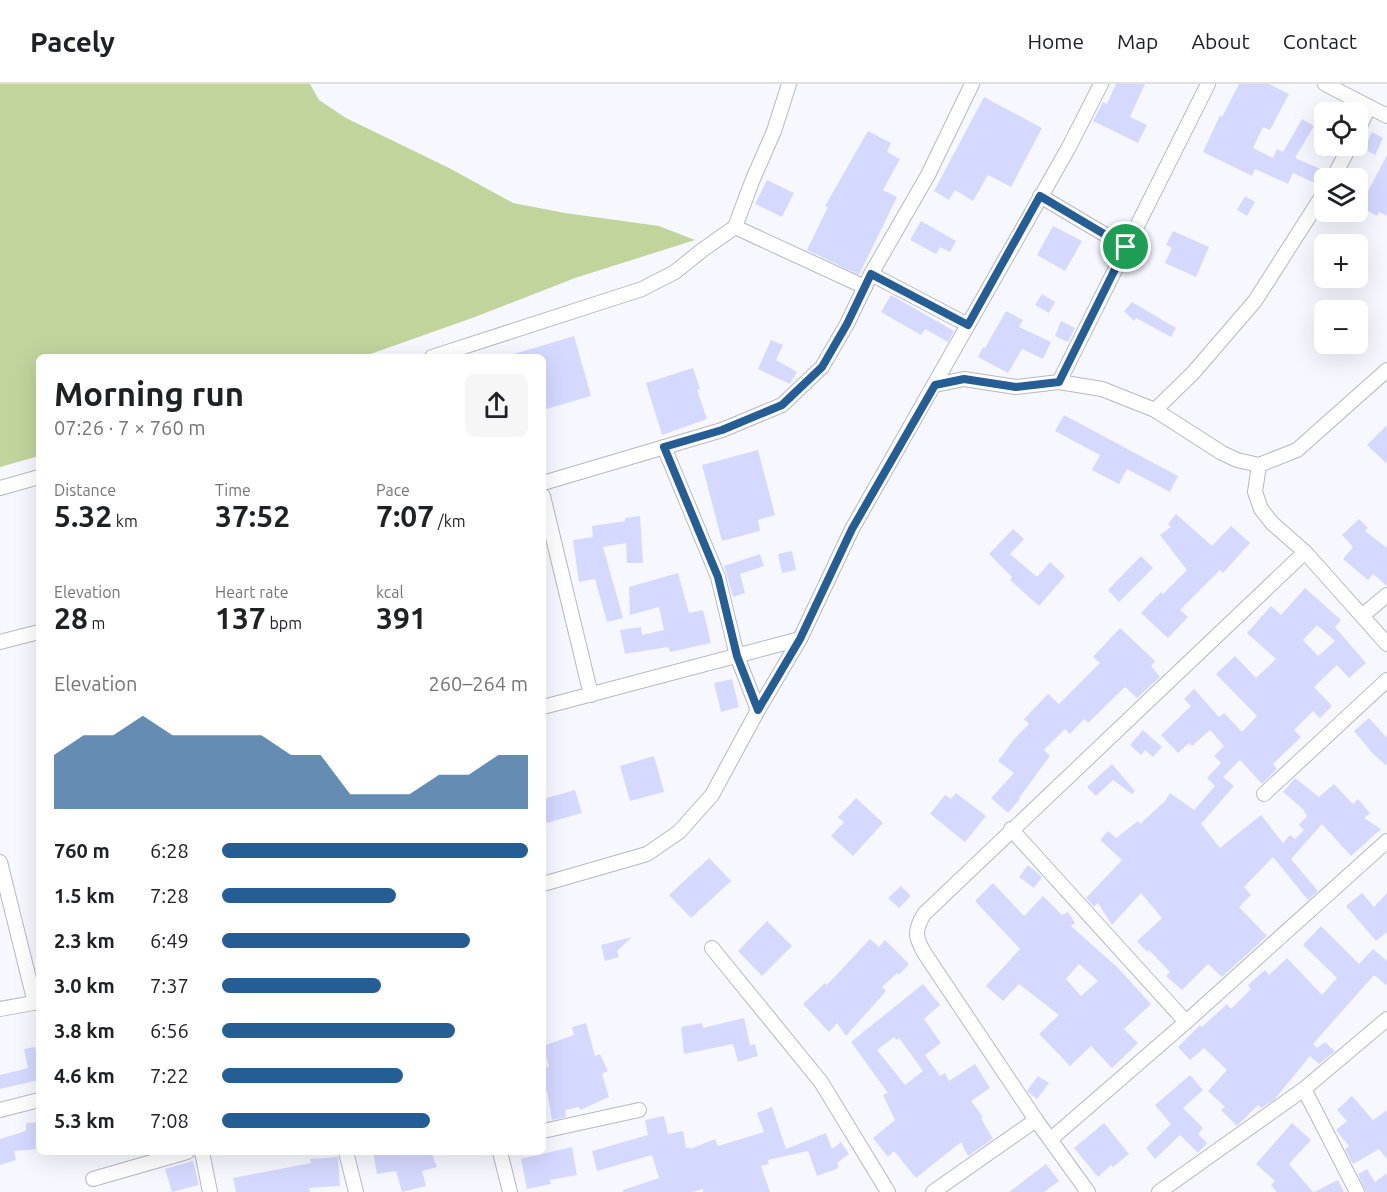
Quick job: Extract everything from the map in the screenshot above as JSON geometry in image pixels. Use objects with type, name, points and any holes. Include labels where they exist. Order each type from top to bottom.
[{"type":"street","points":[[441,354],[642,289],[675,272],[700,251],[735,227],[774,131],[789,84]]},
{"type":"street","points":[[546,482],[722,430],[782,405],[822,367],[871,274],[928,174],[972,84]]},
{"type":"street","points":[[546,883],[647,854],[679,832],[712,795],[800,639],[852,529],[1069,147],[1101,84]]},
{"type":"street","points":[[1059,382],[1208,84]]},
{"type":"street","points":[[1325,84],[1387,116]]},
{"type":"street","points":[[1040,196],[1126,247]]},
{"type":"street","points":[[1155,410],[1193,373],[1255,301],[1314,209]]},
{"type":"street","points":[[735,227],[865,287]]},
{"type":"street","points":[[871,274],[968,325]]},
{"type":"street","points":[[935,385],[964,379],[1016,387],[1059,382],[1102,389],[1155,410],[1222,453],[1237,460],[1259,465],[1297,450],[1387,370]]},
{"type":"street","points":[[664,447],[718,577],[737,656],[758,710]]},
{"type":"street","points":[[1259,465],[1255,492],[1261,509],[1272,523],[1305,552],[1387,644]]},
{"type":"street","points":[[0,488],[36,478]]},
{"type":"street","points":[[546,508],[591,695]]},
{"type":"street","points":[[1088,1192],[1036,1120],[918,942],[916,927],[924,914],[1011,829],[1305,552]]},
{"type":"street","points":[[1363,615],[1387,596]]},
{"type":"street","points":[[0,642],[36,633]]},
{"type":"street","points":[[546,706],[800,639]]},
{"type":"street","points":[[1264,794],[1387,680]]},
{"type":"street","points":[[1011,829],[1185,1022]]},
{"type":"street","points":[[1051,1139],[1387,841]]},
{"type":"street","points":[[0,862],[36,998]]},
{"type":"street","points":[[712,948],[821,1082],[888,1192]]},
{"type":"street","points":[[0,1009],[36,1002]]},
{"type":"street","points":[[1159,1192],[1304,1089],[1387,1019]]},
{"type":"street","points":[[1304,1089],[1358,1192]]},
{"type":"street","points":[[0,1110],[36,1101]]},
{"type":"street","points":[[546,1130],[639,1110]]},
{"type":"street","points":[[933,1192],[1036,1120]]},
{"type":"street","points":[[93,1179],[177,1155]]},
{"type":"street","points":[[203,1155],[210,1192]]},
{"type":"street","points":[[347,1155],[356,1192]]},
{"type":"street","points":[[501,1155],[510,1192]]},
{"type":"green space","points":[[0,84],[310,84],[319,100],[346,118],[449,168],[513,203],[659,226],[695,240],[575,278],[370,354],[36,354],[36,457],[0,467]]},
{"type":"building","points":[[1116,84],[1145,84],[1130,117],[1147,125],[1138,143],[1093,121],[1103,102],[1107,104]]},
{"type":"building","points":[[1239,84],[1269,84],[1289,94],[1270,130],[1263,127],[1253,148],[1273,158],[1277,149],[1283,152],[1302,119],[1314,126],[1295,158],[1318,168],[1314,168],[1314,183],[1293,173],[1288,184],[1255,169],[1252,176],[1203,152],[1220,115],[1222,117]]},
{"type":"building","points":[[984,97],[1042,128],[1011,187],[988,175],[973,201],[955,190],[949,200],[934,191]]},
{"type":"building","points":[[868,131],[891,143],[887,152],[900,159],[883,190],[897,197],[859,275],[807,250],[828,207],[825,206]]},
{"type":"building","points":[[1372,132],[1383,138],[1375,155],[1368,151],[1368,140]]},
{"type":"building","points":[[1387,155],[1387,216],[1379,212],[1377,216],[1368,211],[1368,191]]},
{"type":"building","points":[[767,180],[794,193],[782,217],[755,204]]},
{"type":"building","points":[[1245,196],[1255,202],[1247,216],[1237,210]]},
{"type":"building","points":[[921,221],[956,241],[950,252],[940,247],[936,254],[910,240]]},
{"type":"building","points":[[1053,226],[1082,241],[1065,271],[1037,255]]},
{"type":"building","points":[[1173,231],[1209,247],[1196,277],[1165,263],[1172,248],[1166,245]]},
{"type":"building","points":[[1042,294],[1055,302],[1049,313],[1035,305]]},
{"type":"building","points":[[891,295],[954,331],[948,342],[925,329],[921,335],[881,312]]},
{"type":"building","points":[[1132,302],[1176,328],[1171,337],[1136,318],[1134,321],[1124,311]]},
{"type":"building","points":[[1006,311],[1023,320],[1019,327],[1051,342],[1043,359],[1022,349],[1008,373],[978,357]]},
{"type":"building","points":[[1061,321],[1075,328],[1068,342],[1055,336]]},
{"type":"building","points":[[574,336],[591,396],[546,409],[546,354],[514,354]]},
{"type":"building","points":[[771,340],[783,345],[776,360],[797,372],[790,384],[758,369]]},
{"type":"building","points":[[693,368],[700,389],[697,390],[707,419],[662,435],[646,383]]},
{"type":"building","points":[[1064,415],[1178,476],[1170,492],[1127,469],[1119,484],[1092,470],[1100,455],[1055,431]]},
{"type":"building","points":[[1387,425],[1387,464],[1367,445]]},
{"type":"building","points":[[758,450],[775,515],[758,520],[760,531],[722,541],[702,465]]},
{"type":"building","points":[[1176,514],[1212,546],[1231,526],[1250,543],[1223,573],[1220,570],[1180,610],[1188,617],[1168,638],[1141,613],[1187,570],[1160,535],[1171,527],[1168,524]]},
{"type":"building","points":[[640,516],[643,563],[627,563],[626,543],[603,547],[623,618],[607,622],[595,579],[579,582],[573,540],[593,537],[592,526],[625,521],[625,518]]},
{"type":"building","points":[[1359,519],[1368,528],[1365,531],[1387,548],[1387,586],[1373,574],[1368,580],[1343,559],[1353,547],[1342,535]]},
{"type":"building","points":[[1013,529],[1024,539],[1010,554],[1037,577],[1050,562],[1065,576],[1039,606],[1010,580],[1012,577],[989,554]]},
{"type":"building","points":[[792,551],[796,570],[782,573],[778,554]]},
{"type":"building","points":[[760,554],[764,566],[740,574],[745,593],[733,597],[724,566]]},
{"type":"building","points":[[1141,556],[1153,568],[1119,602],[1108,590]]},
{"type":"building","points":[[678,573],[689,613],[703,610],[711,643],[670,652],[668,647],[625,654],[620,630],[641,627],[642,635],[664,630],[659,607],[630,615],[629,587]]},
{"type":"building","points":[[1305,588],[1341,620],[1335,627],[1366,663],[1349,678],[1337,665],[1314,687],[1332,706],[1320,718],[1313,711],[1294,730],[1301,737],[1273,764],[1277,769],[1262,784],[1240,760],[1223,777],[1234,786],[1201,824],[1220,848],[1261,815],[1283,843],[1290,835],[1295,839],[1304,830],[1299,825],[1307,816],[1305,811],[1283,792],[1295,778],[1319,797],[1334,784],[1353,804],[1358,799],[1370,813],[1364,818],[1381,829],[1351,856],[1322,824],[1291,859],[1318,891],[1308,900],[1273,857],[1244,887],[1251,895],[1239,907],[1267,936],[1222,977],[1208,964],[1182,990],[1166,976],[1170,972],[1137,941],[1162,918],[1141,893],[1112,925],[1098,903],[1094,907],[1086,898],[1122,860],[1100,840],[1108,831],[1116,838],[1138,821],[1140,824],[1165,801],[1170,793],[1194,810],[1215,786],[1207,778],[1221,763],[1214,756],[1224,746],[1210,730],[1192,746],[1189,743],[1178,753],[1161,735],[1191,706],[1184,699],[1194,689],[1219,717],[1224,713],[1242,732],[1257,716],[1216,674],[1235,656],[1256,678],[1276,659],[1247,633],[1271,606],[1281,615]],"holes":[[[1317,625],[1335,641],[1318,656],[1303,640]]]},
{"type":"building","points":[[1120,628],[1155,661],[1151,666],[1160,677],[1137,698],[1125,687],[1088,723],[1084,719],[1070,734],[1065,729],[1044,750],[1050,756],[1008,813],[991,798],[1014,773],[998,761],[1029,724],[1024,719],[1048,694],[1059,704],[1100,663],[1093,657]]},
{"type":"building","points":[[732,679],[739,707],[721,712],[714,683]]},
{"type":"building","points":[[1369,718],[1387,738],[1387,766],[1374,755],[1354,731]]},
{"type":"building","points":[[1143,730],[1162,747],[1153,757],[1145,750],[1141,755],[1130,745]]},
{"type":"building","points":[[654,756],[664,792],[630,801],[620,766]]},
{"type":"building","points":[[1112,764],[1135,791],[1132,794],[1113,780],[1096,796],[1087,787]]},
{"type":"building","points":[[575,790],[582,813],[547,823],[546,798]]},
{"type":"building","points":[[956,793],[986,816],[965,842],[930,814],[945,795],[951,799]]},
{"type":"building","points":[[856,798],[883,823],[853,856],[831,836],[844,822],[838,817]]},
{"type":"building","points":[[709,858],[731,881],[691,918],[669,895]]},
{"type":"building","points":[[1028,865],[1042,877],[1034,888],[1019,877]]},
{"type":"building","points":[[993,883],[1024,916],[1043,896],[1062,915],[1068,912],[1075,923],[1071,926],[1118,968],[1151,1004],[1124,1029],[1138,1043],[1112,1068],[1091,1046],[1070,1066],[1039,1034],[1059,1015],[1019,984],[1003,1001],[986,986],[1020,949],[975,901]],"holes":[[[1079,964],[1098,981],[1081,996],[1066,979]]]},
{"type":"building","points":[[901,886],[911,896],[899,908],[888,898]]},
{"type":"building","points":[[1362,893],[1374,907],[1387,893],[1387,932],[1376,941],[1346,906]]},
{"type":"building","points":[[767,921],[792,946],[762,976],[738,951]]},
{"type":"building","points":[[1321,926],[1359,964],[1373,949],[1387,961],[1387,986],[1374,975],[1313,1044],[1317,1048],[1325,1042],[1335,1051],[1319,1064],[1310,1056],[1274,1100],[1261,1108],[1258,1105],[1237,1126],[1221,1110],[1225,1107],[1208,1091],[1227,1070],[1204,1048],[1190,1060],[1178,1047],[1200,1025],[1202,1027],[1227,1004],[1231,1009],[1251,989],[1248,985],[1265,970],[1269,975],[1287,958],[1322,995],[1337,978],[1303,945]]},
{"type":"building","points":[[632,937],[617,951],[619,957],[605,961],[601,945]]},
{"type":"building","points":[[870,939],[879,947],[885,940],[909,964],[899,975],[897,973],[882,987],[886,991],[846,1036],[837,1023],[829,1032],[803,1004],[825,983],[827,985]]},
{"type":"building","points":[[923,984],[940,1005],[924,1019],[941,1043],[925,1055],[940,1076],[945,1073],[949,1081],[975,1064],[990,1088],[971,1101],[983,1117],[981,1118],[993,1139],[968,1156],[961,1142],[916,1178],[894,1151],[888,1157],[873,1138],[895,1120],[883,1095],[888,1093],[851,1042]],"holes":[[[894,1037],[897,1040],[899,1038],[923,1071],[905,1085],[877,1050]]]},
{"type":"building","points":[[744,1018],[750,1045],[755,1044],[758,1056],[738,1062],[733,1044],[684,1054],[681,1027],[702,1023],[703,1028]]},
{"type":"building","points":[[586,1023],[595,1056],[600,1054],[608,1071],[602,1074],[609,1097],[580,1110],[579,1107],[565,1110],[566,1117],[552,1120],[546,1092],[546,1068],[549,1067],[546,1045],[574,1035],[572,1027]]},
{"type":"building","points":[[35,1047],[36,1081],[0,1089],[0,1075],[28,1068],[24,1049]]},
{"type":"building","points":[[1190,1075],[1203,1090],[1183,1108],[1203,1128],[1198,1134],[1207,1143],[1198,1153],[1180,1135],[1155,1159],[1146,1148],[1171,1124],[1155,1105]]},
{"type":"building","points":[[1038,1076],[1049,1083],[1037,1099],[1027,1091]]},
{"type":"building","points":[[1352,1096],[1373,1120],[1387,1110],[1387,1159],[1379,1149],[1353,1164],[1345,1149],[1349,1146],[1336,1130],[1347,1121],[1337,1110]]},
{"type":"building","points":[[772,1107],[786,1149],[826,1133],[832,1149],[841,1142],[849,1154],[837,1163],[839,1168],[817,1176],[808,1151],[768,1160],[769,1164],[761,1166],[770,1192],[703,1192],[703,1189],[692,1192],[623,1192],[623,1190],[659,1178],[652,1155],[597,1171],[592,1151],[648,1135],[645,1120],[664,1116],[668,1134],[683,1131],[686,1148],[690,1149],[715,1139],[718,1146],[764,1132],[757,1113]]},
{"type":"building","points":[[36,1122],[36,1149],[14,1151],[16,1160],[0,1165],[0,1139],[26,1131],[26,1123]]},
{"type":"building","points":[[1104,1123],[1129,1154],[1113,1167],[1111,1165],[1098,1177],[1074,1148]]},
{"type":"building","points":[[1292,1123],[1311,1140],[1289,1164],[1313,1192],[1277,1192],[1271,1185],[1275,1181],[1256,1164]]},
{"type":"building","points":[[572,1147],[577,1175],[550,1180],[551,1184],[527,1189],[521,1159],[546,1155]]},
{"type":"building","points":[[374,1155],[432,1155],[437,1167],[422,1171],[426,1186],[402,1192],[396,1171],[377,1174]]},
{"type":"building","points":[[338,1157],[340,1186],[309,1188],[310,1192],[236,1192],[233,1178],[311,1163],[310,1159]]},
{"type":"building","points":[[193,1161],[199,1185],[172,1192],[165,1169]]},
{"type":"building","points":[[1046,1164],[1059,1181],[1044,1192],[1009,1192]]},
{"type":"building","points":[[1367,1169],[1375,1182],[1387,1173],[1387,1192],[1366,1192],[1358,1174]]},
{"type":"building","points":[[1338,1180],[1344,1192],[1314,1192]]},
{"type":"route","points":[[1040,196],[1126,247],[1059,382],[1042,386],[1016,387],[964,379],[935,385],[852,529],[800,639],[758,710],[737,656],[718,577],[664,447],[722,430],[782,405],[822,367],[847,324],[871,274],[968,325],[1040,196]]}]
